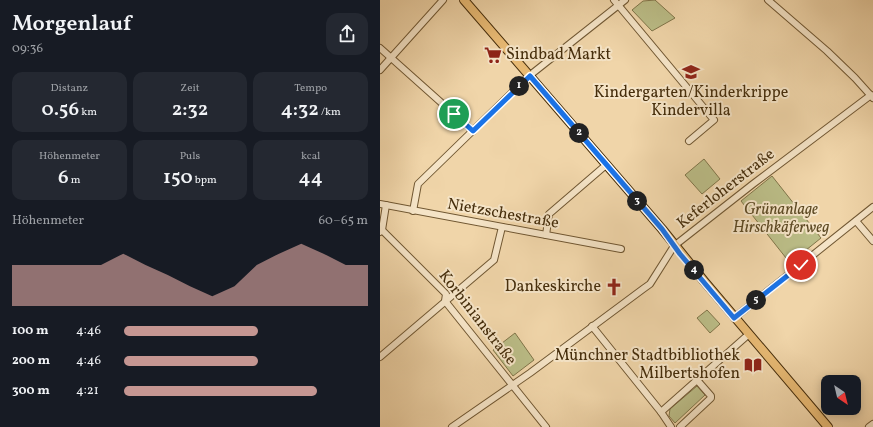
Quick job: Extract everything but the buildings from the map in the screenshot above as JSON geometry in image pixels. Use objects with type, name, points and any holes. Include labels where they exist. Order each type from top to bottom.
[{"type":"main road","points":[[464,0],[662,229],[674,246],[734,318],[828,427]]},
{"type":"street","points":[[380,70],[443,0]]},
{"type":"street","points":[[413,211],[418,184],[530,76],[617,2],[625,0]]},
{"type":"street","points":[[768,0],[827,51],[872,97]]},
{"type":"street","points":[[617,2],[714,120],[689,141]]},
{"type":"street","points":[[380,48],[473,131]]},
{"type":"street","name":"Keferloherstraße","points":[[452,427],[513,385],[650,284],[674,246],[753,184],[872,97]]},
{"type":"street","points":[[546,235],[549,214],[606,165]]},
{"type":"street","points":[[381,231],[383,205]]},
{"type":"street","name":"Nietzschestraße","points":[[383,205],[621,249]]},
{"type":"street","points":[[734,318],[873,207]]},
{"type":"street","points":[[856,221],[873,241]]},
{"type":"street","points":[[381,354],[494,260],[502,227]]},
{"type":"street","name":"Korbinianstraße","points":[[381,231],[446,294],[446,301],[546,427]]},
{"type":"street","points":[[592,326],[671,427]]},
{"type":"street","points":[[660,412],[749,334]]},
{"type":"street","points":[[680,427],[711,398],[711,396],[697,380]]},
{"type":"street","points":[[869,427],[873,424]]},
{"type":"green space","points":[[655,0],[675,18],[652,31],[632,10],[643,1]]},
{"type":"green space","points":[[704,159],[720,179],[702,194],[685,175]]},
{"type":"green space","name":"Grünanlage Hirschkäferweg","points":[[772,176],[821,238],[790,263],[741,201]]},
{"type":"green space","points":[[740,177],[743,181],[695,217],[692,213]]},
{"type":"green space","points":[[707,310],[720,324],[710,333],[697,318]]},
{"type":"green space","points":[[515,333],[534,360],[513,376],[493,350]]},
{"type":"green space","points":[[697,386],[705,395],[675,423],[669,416],[670,409]]},
{"type":"place","name":"Sindbad Markt","points":[[493,55]]},
{"type":"place","name":"Kindergarten/Kinderkrippe Kindervilla","points":[[691,72]]},
{"type":"place","name":"Dankeskirche","points":[[614,287]]},
{"type":"place","name":"Münchner Stadtbibliothek Milbertshofen","points":[[753,365]]},
{"type":"route","points":[[454,114],[473,131],[530,76],[618,180],[662,229],[680,254],[734,318],[801,265]]}]
